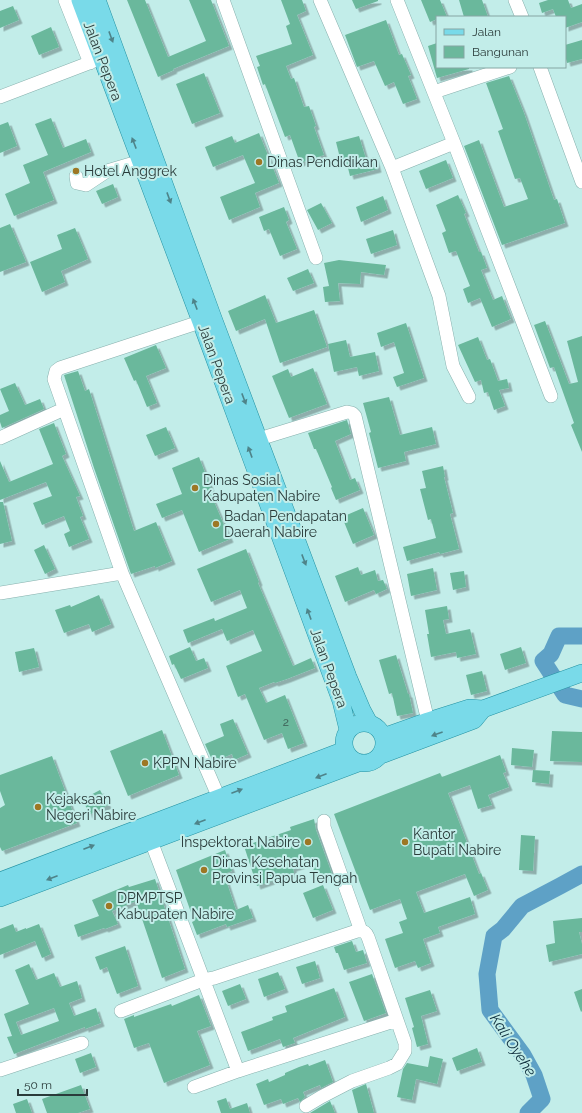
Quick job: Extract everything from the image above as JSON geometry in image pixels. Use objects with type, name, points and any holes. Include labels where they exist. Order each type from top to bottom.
[{"type":"main road","name":"Jalan Pepera","points":[[80,0],[96,61],[121,87],[283,524],[348,678],[369,723]]},
{"type":"main road","name":"Jalan Pepera","points":[[98,0],[141,161],[259,440],[283,524],[341,701],[348,730]]},
{"type":"main road","points":[[383,738],[428,721],[469,708],[483,709],[577,675]]},
{"type":"main road","points":[[380,755],[474,720],[483,709]]},
{"type":"main road","points":[[360,723],[369,723],[375,726],[380,731],[383,738],[384,748],[380,755],[372,762],[365,764],[358,763],[352,759],[345,750],[344,743],[348,730],[354,725],[360,723]]},
{"type":"main road","points":[[0,898],[71,862],[219,798],[345,750]]},
{"type":"main road","points":[[0,880],[151,841],[358,763]]},
{"type":"street","points":[[0,97],[96,61],[65,0]]},
{"type":"street","points":[[224,0],[316,258]]},
{"type":"street","points":[[320,0],[392,168],[439,296],[453,366],[469,397]]},
{"type":"street","points":[[398,0],[551,396]]},
{"type":"street","points":[[515,0],[522,16]]},
{"type":"street","points":[[434,92],[507,68]]},
{"type":"street","points":[[540,68],[582,182]]},
{"type":"street","points":[[392,168],[454,143]]},
{"type":"street","points":[[76,176],[77,183],[86,185],[107,171],[141,161]]},
{"type":"street","points":[[207,320],[58,369],[54,379],[122,573],[219,798]]},
{"type":"street","points":[[0,438],[64,409]]},
{"type":"street","points":[[259,440],[347,412],[352,413],[355,416],[428,721]]},
{"type":"street","points":[[0,592],[122,573]]},
{"type":"street","points":[[306,1106],[352,1081],[398,1064],[405,1050],[405,1043],[398,1020],[368,937],[361,931],[324,827],[324,821]]},
{"type":"street","points":[[151,841],[238,1071]]},
{"type":"street","points":[[121,1011],[203,980],[214,978],[361,931]]},
{"type":"street","points":[[194,1087],[238,1071],[398,1020]]},
{"type":"street","points":[[0,1070],[82,1043]]},
{"type":"building","points":[[127,0],[145,0],[168,57],[206,41],[189,0],[211,0],[229,46],[173,69],[174,70],[158,77]]},
{"type":"building","points":[[281,0],[302,0],[306,11],[297,15],[313,55],[286,66],[291,79],[294,78],[304,107],[309,106],[316,126],[314,127],[324,155],[300,163],[290,135],[285,137],[257,67],[260,66],[256,56],[292,44],[286,26],[290,24]]},
{"type":"building","points":[[352,0],[378,0],[378,1],[356,9]]},
{"type":"building","points":[[421,0],[440,0],[447,16],[436,16],[436,19],[430,22]]},
{"type":"building","points":[[459,0],[482,0],[488,16],[464,16]]},
{"type":"building","points":[[548,0],[568,0],[571,8],[582,4],[582,22],[566,28],[566,16],[556,16],[553,9],[542,13],[539,3]]},
{"type":"building","points":[[13,6],[19,20],[0,28],[0,11]]},
{"type":"building","points":[[386,20],[399,55],[402,54],[411,75],[408,76],[417,99],[403,104],[394,82],[385,86],[374,61],[357,67],[345,35]]},
{"type":"building","points":[[51,27],[59,47],[39,55],[31,36]]},
{"type":"building","points":[[582,40],[582,59],[567,63],[566,45]]},
{"type":"building","points":[[436,43],[436,68],[469,69],[437,78],[428,46]]},
{"type":"building","points":[[204,73],[220,113],[192,124],[176,84]]},
{"type":"building","points":[[509,76],[524,113],[554,200],[557,199],[565,223],[502,245],[464,146],[479,140],[504,207],[528,199],[520,178],[515,179],[498,131],[503,129],[486,83]]},
{"type":"building","points":[[51,118],[63,148],[86,139],[91,152],[43,172],[54,200],[14,216],[5,194],[30,183],[23,165],[48,155],[35,124]]},
{"type":"building","points":[[8,122],[17,146],[0,153],[0,125]]},
{"type":"building","points":[[259,133],[279,183],[255,193],[260,207],[229,220],[220,197],[255,183],[243,155],[213,167],[205,147],[232,136],[235,143]]},
{"type":"building","points":[[359,136],[366,159],[375,157],[378,169],[350,176],[346,160],[341,162],[336,142]]},
{"type":"building","points":[[446,160],[453,178],[426,189],[419,171]]},
{"type":"building","points":[[113,184],[118,197],[102,204],[96,191]]},
{"type":"building","points":[[458,195],[466,213],[464,214],[479,252],[481,252],[487,268],[481,270],[493,300],[502,296],[511,319],[492,327],[480,298],[468,303],[463,289],[470,286],[456,251],[449,253],[442,233],[446,231],[436,205]]},
{"type":"building","points":[[383,196],[388,210],[361,222],[356,207]]},
{"type":"building","points":[[321,203],[332,223],[318,230],[307,210]]},
{"type":"building","points":[[284,207],[289,220],[286,222],[297,249],[280,256],[269,229],[264,231],[259,217]]},
{"type":"building","points":[[10,224],[26,262],[0,272],[0,228]]},
{"type":"building","points":[[75,228],[88,259],[61,271],[65,282],[42,292],[30,262],[62,249],[57,235]]},
{"type":"building","points":[[393,230],[397,245],[371,254],[366,239]]},
{"type":"building","points":[[339,260],[386,265],[384,275],[361,272],[360,284],[338,283],[340,301],[325,302],[323,287],[329,286],[324,263]]},
{"type":"building","points":[[308,269],[314,283],[293,291],[287,278]]},
{"type":"building","points":[[265,295],[276,323],[314,310],[327,347],[280,363],[265,319],[236,331],[228,311]]},
{"type":"building","points":[[545,321],[569,384],[578,382],[567,341],[582,336],[582,452],[571,425],[574,423],[554,367],[550,368],[534,325]]},
{"type":"building","points":[[406,323],[424,378],[397,387],[393,377],[404,373],[394,342],[381,347],[377,333]]},
{"type":"building","points":[[478,337],[487,360],[490,359],[498,381],[507,379],[509,388],[499,390],[505,406],[494,410],[488,392],[484,393],[481,380],[475,382],[458,345]]},
{"type":"building","points":[[346,340],[350,357],[375,352],[379,371],[359,376],[357,367],[334,372],[328,344]]},
{"type":"building","points":[[156,345],[166,368],[146,376],[157,403],[147,407],[136,380],[134,381],[124,358]]},
{"type":"building","points":[[313,368],[327,404],[289,418],[272,376],[288,369],[291,377]]},
{"type":"building","points":[[78,371],[85,391],[89,389],[134,531],[156,522],[172,561],[155,568],[155,566],[131,574],[94,468],[64,375]]},
{"type":"building","points":[[15,383],[25,405],[40,399],[44,409],[2,428],[0,415],[9,411],[0,389]]},
{"type":"building","points":[[389,397],[400,435],[432,427],[436,444],[404,452],[406,461],[378,468],[369,433],[371,432],[363,403]]},
{"type":"building","points":[[347,420],[351,434],[335,441],[350,480],[355,478],[360,490],[336,500],[331,488],[332,487],[308,433]]},
{"type":"building","points":[[54,423],[66,454],[62,456],[80,496],[76,497],[83,516],[80,517],[89,539],[69,547],[64,534],[70,531],[64,516],[42,525],[33,503],[52,496],[46,482],[0,500],[0,461],[9,482],[53,464],[39,429]]},
{"type":"building","points":[[166,427],[175,448],[155,456],[146,435]]},
{"type":"building","points":[[199,457],[214,496],[212,497],[230,539],[199,552],[182,510],[162,518],[156,504],[182,494],[172,468]]},
{"type":"building","points":[[443,466],[444,477],[453,513],[450,514],[459,549],[440,554],[439,552],[407,561],[403,547],[436,538],[431,519],[428,520],[420,489],[426,488],[422,471]]},
{"type":"building","points":[[0,502],[3,502],[12,541],[0,544]]},
{"type":"building","points":[[363,508],[374,535],[353,544],[342,517]]},
{"type":"building","points":[[44,545],[55,569],[45,574],[34,550]]},
{"type":"building","points":[[246,549],[259,582],[258,583],[293,666],[311,658],[315,668],[259,688],[266,703],[285,695],[304,743],[288,749],[282,733],[264,740],[245,694],[238,697],[226,666],[262,651],[253,630],[227,641],[222,629],[188,643],[183,630],[214,618],[215,621],[247,608],[240,590],[211,602],[197,569]]},
{"type":"building","points":[[358,567],[361,575],[375,570],[378,581],[383,580],[387,589],[376,594],[374,590],[345,602],[335,576]]},
{"type":"building","points":[[433,568],[437,590],[411,596],[407,574]]},
{"type":"building","points":[[464,571],[466,587],[453,590],[450,573]]},
{"type":"building","points":[[99,595],[111,624],[92,632],[89,624],[64,633],[55,610],[70,605],[71,607]]},
{"type":"building","points":[[447,606],[449,619],[443,620],[446,634],[470,629],[476,654],[457,658],[456,652],[431,657],[425,610]]},
{"type":"building","points":[[190,647],[196,661],[204,658],[208,668],[181,679],[174,664],[172,665],[169,656]]},
{"type":"building","points":[[521,647],[526,663],[505,670],[500,654]]},
{"type":"building","points":[[34,648],[39,667],[19,672],[15,652]]},
{"type":"building","points":[[396,655],[409,694],[413,713],[397,716],[392,693],[389,694],[379,660]]},
{"type":"building","points":[[482,671],[487,691],[471,695],[466,675]]},
{"type":"building","points":[[233,719],[248,754],[234,760],[232,754],[213,762],[205,744],[224,736],[220,724]]},
{"type":"building","name":"KPPN Nabire","points":[[162,730],[179,775],[128,796],[110,751]]},
{"type":"building","points":[[552,731],[582,732],[582,762],[550,761]]},
{"type":"building","points":[[512,748],[534,750],[532,767],[511,765]]},
{"type":"building","name":"Kantor Bupati Nabire","points":[[500,755],[506,772],[503,773],[509,787],[488,795],[492,805],[478,809],[470,785],[448,793],[479,874],[481,873],[488,890],[474,896],[465,874],[416,892],[424,913],[470,897],[475,914],[438,927],[440,933],[423,939],[431,963],[418,968],[415,961],[395,968],[385,939],[403,933],[399,922],[407,919],[400,899],[370,910],[334,814],[440,773],[442,777]]},
{"type":"building","name":"Kejaksaan Negeri Nabire","points":[[52,756],[77,823],[2,851],[0,847],[0,808],[5,805],[0,791],[0,775]]},
{"type":"building","points":[[533,770],[550,771],[549,784],[532,782]]},
{"type":"building","points":[[100,790],[108,805],[89,815],[83,799]]},
{"type":"building","points":[[314,819],[316,830],[332,874],[317,879],[311,862],[293,868],[294,873],[257,886],[244,846],[291,830],[290,827]]},
{"type":"building","points":[[521,835],[535,836],[533,871],[519,870]]},
{"type":"building","points":[[225,850],[232,871],[224,874],[236,910],[248,905],[253,918],[227,927],[226,924],[197,935],[192,922],[194,921],[176,870]]},
{"type":"building","points":[[155,879],[185,969],[162,978],[136,901],[112,911],[118,924],[78,937],[74,925],[99,916],[92,900],[128,885],[129,887]]},
{"type":"building","points":[[323,885],[333,910],[313,918],[303,893]]},
{"type":"building","points":[[582,918],[582,932],[579,932],[582,944],[582,954],[549,962],[546,945],[555,943],[553,921]]},
{"type":"building","points":[[13,924],[16,932],[39,924],[51,954],[42,958],[35,941],[0,955],[0,929]]},
{"type":"building","points":[[352,941],[356,952],[363,950],[367,963],[344,970],[338,953],[336,953],[334,947]]},
{"type":"building","points":[[125,946],[138,986],[117,994],[107,967],[100,970],[95,957]]},
{"type":"building","points":[[315,961],[320,978],[302,984],[296,967]]},
{"type":"building","points":[[29,964],[36,980],[54,973],[60,987],[77,981],[82,998],[69,1003],[74,1016],[96,1008],[101,1023],[85,1029],[85,1027],[14,1054],[7,1037],[12,1036],[4,1014],[29,1004],[15,970]],"holes":[[[54,1008],[59,1021],[21,1035],[16,1022]]]},
{"type":"building","points":[[278,972],[285,989],[264,997],[258,979]]},
{"type":"building","points":[[372,974],[386,1013],[364,1021],[349,982]]},
{"type":"building","points":[[240,984],[246,999],[228,1006],[222,991]]},
{"type":"building","points":[[334,988],[345,1017],[293,1038],[295,1043],[283,1047],[280,1039],[248,1051],[241,1032],[273,1020],[272,1017],[287,1012],[285,1006]]},
{"type":"building","points":[[582,989],[582,1011],[581,1012],[574,992]]},
{"type":"building","points":[[430,990],[437,1011],[421,1016],[428,1044],[417,1047],[412,1028],[414,1027],[405,998]]},
{"type":"building","points":[[199,995],[211,1026],[197,1031],[210,1065],[164,1083],[149,1043],[134,1048],[124,1019],[171,1004],[172,1006]]},
{"type":"building","points":[[477,1048],[482,1062],[457,1071],[452,1058]]},
{"type":"building","points":[[91,1053],[96,1067],[80,1073],[75,1059]]},
{"type":"building","points":[[430,1056],[443,1059],[437,1084],[416,1079],[412,1100],[397,1097],[403,1069],[407,1063],[428,1067]]},
{"type":"building","points":[[325,1060],[333,1082],[321,1088],[320,1085],[303,1092],[305,1097],[300,1102],[298,1098],[283,1104],[281,1099],[264,1105],[256,1084],[268,1079],[269,1082],[299,1067],[308,1064],[309,1066]]},
{"type":"building","points":[[366,1084],[374,1113],[358,1113],[352,1090]]},
{"type":"building","points":[[81,1085],[90,1109],[78,1113],[47,1113],[42,1099]]},
{"type":"building","points":[[226,1098],[230,1109],[247,1103],[250,1113],[221,1113],[217,1101]]},
{"type":"building","points":[[27,1099],[32,1113],[16,1113],[13,1104]]},
{"type":"building","points":[[330,1101],[335,1113],[310,1113]]},
{"type":"waterway","name":"Kali Oyehe","points":[[582,636],[559,636],[551,654],[543,661],[565,695],[582,699]]},
{"type":"waterway","name":"Kali Oyehe","points":[[528,1113],[542,1099],[534,1075],[523,1055],[490,1010],[487,974],[494,936],[503,929],[522,906],[582,874]]},
{"type":"place","name":"Dinas Pendidikan","points":[[259,162]]},
{"type":"place","name":"Hotel Anggrek","points":[[76,171]]},
{"type":"place","name":"Dinas Sosial Kabupaten Nabire","points":[[195,488]]},
{"type":"place","name":"Badan Pendapatan Daerah Nabire","points":[[216,524]]},
{"type":"place","name":"KPPN Nabire","points":[[145,763]]},
{"type":"place","name":"Kejaksaan Negeri Nabire","points":[[38,807]]},
{"type":"place","name":"Inspektorat Nabire","points":[[308,842]]},
{"type":"place","name":"Kantor Bupati Nabire","points":[[405,842]]},
{"type":"place","name":"Dinas Kesehatan Provinsi Papua Tengah","points":[[204,870]]},
{"type":"place","name":"DPMPTSP Kabupaten Nabire","points":[[109,906]]}]
